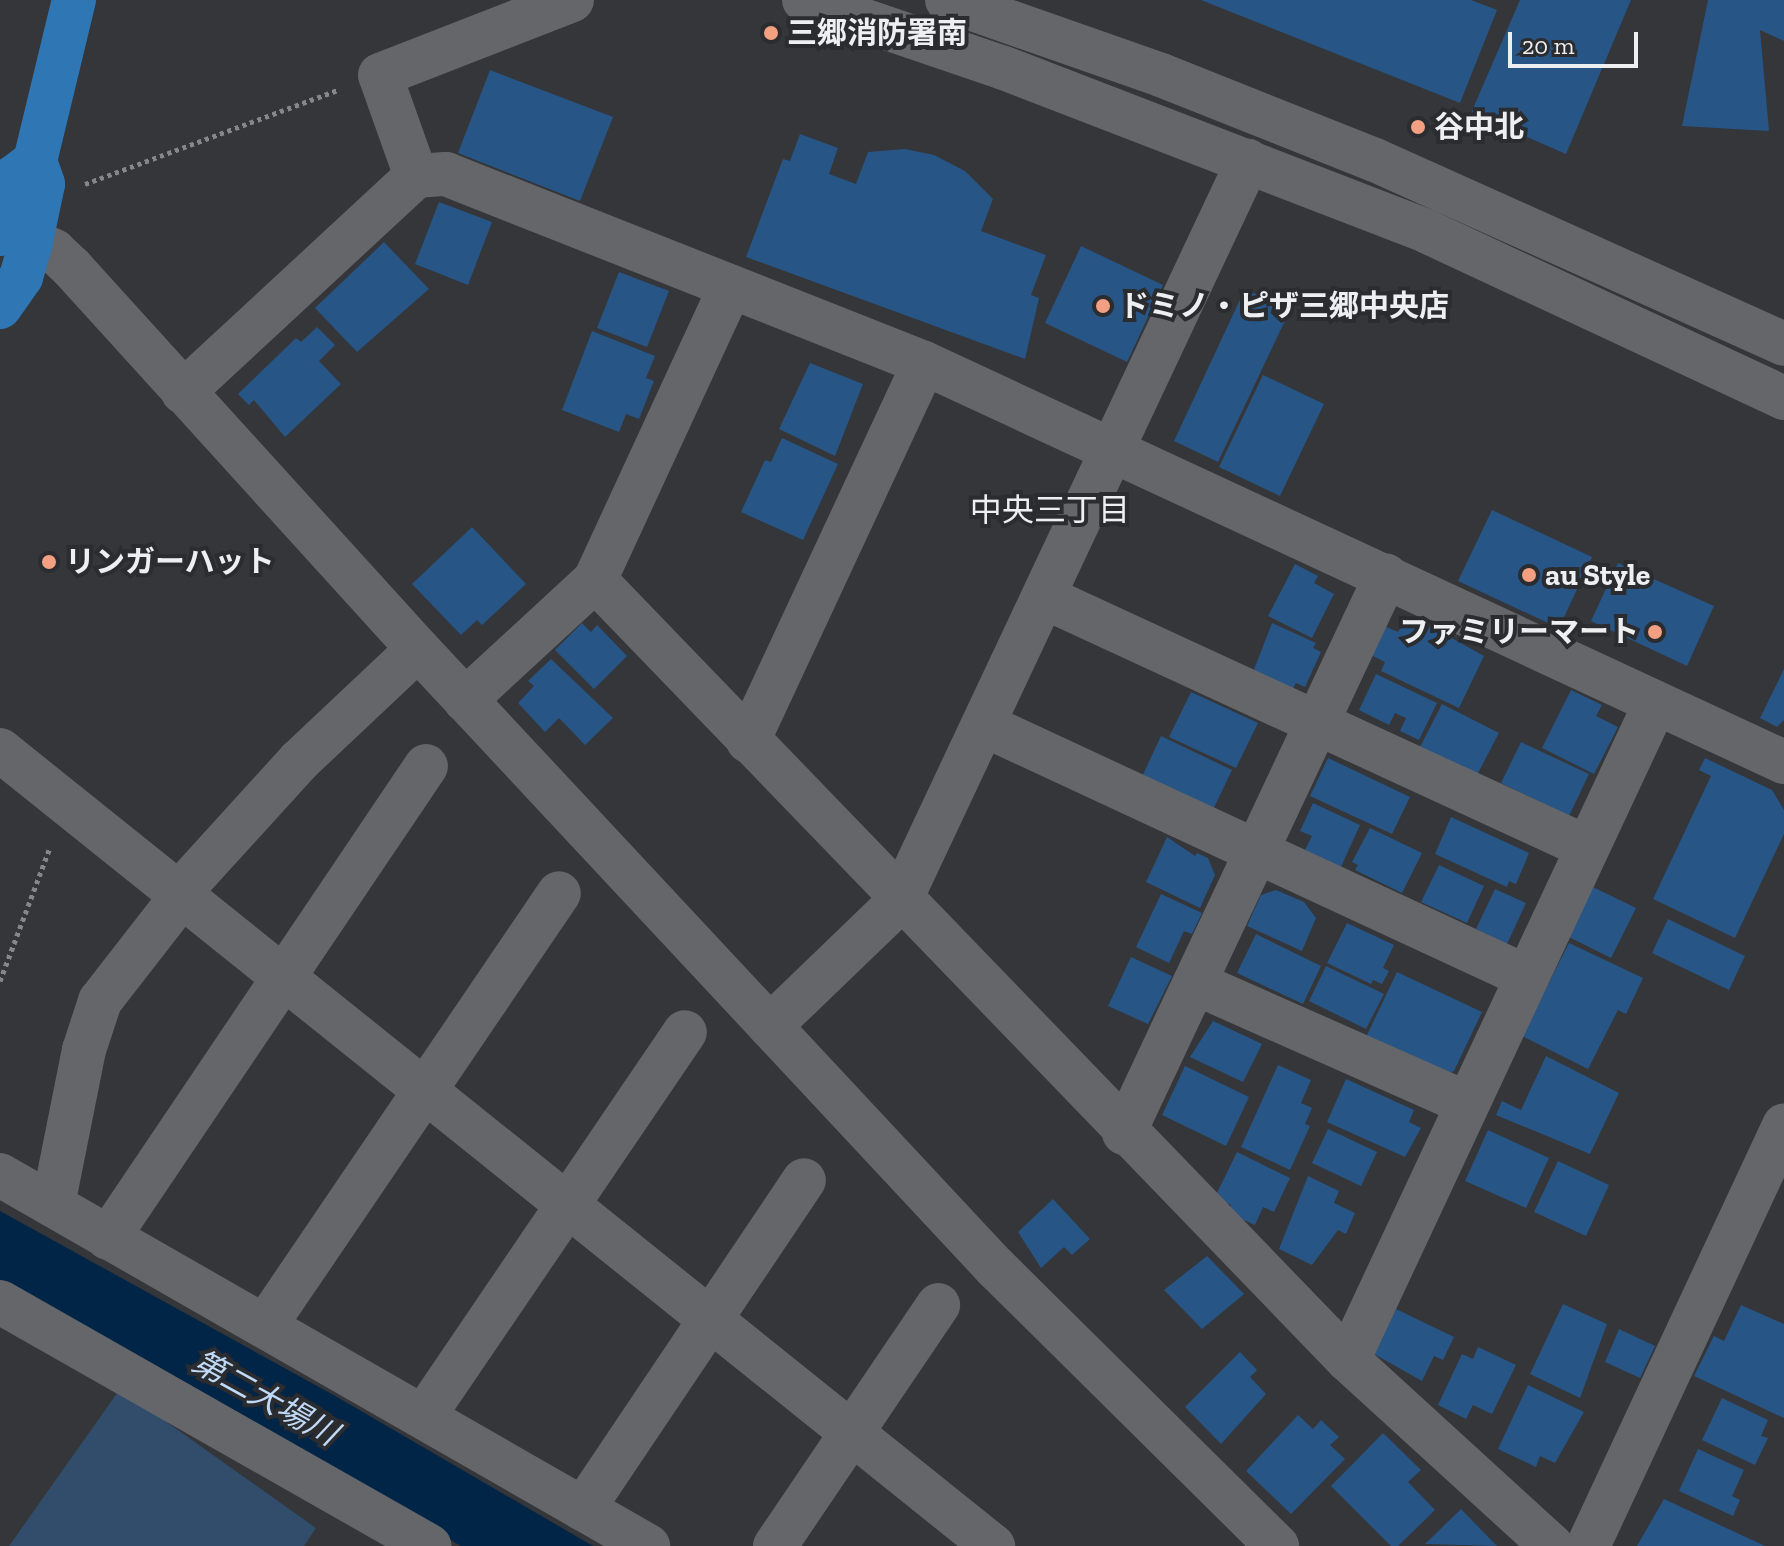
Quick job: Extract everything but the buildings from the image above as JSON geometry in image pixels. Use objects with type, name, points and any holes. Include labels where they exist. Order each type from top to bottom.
[{"type":"main road","points":[[1,300],[21,277],[8,233],[14,177],[35,161],[74,0]]},
{"type":"street","points":[[416,176],[380,75],[572,0]]},
{"type":"street","points":[[804,0],[1004,68],[1428,232],[1784,398]]},
{"type":"street","points":[[947,0],[1161,75],[1375,160],[1784,344]]},
{"type":"street","points":[[770,1026],[900,901],[1248,161]]},
{"type":"street","points":[[183,392],[416,176],[446,174],[924,363],[1111,447],[1784,762]]},
{"type":"street","points":[[8,233],[54,251],[72,268],[183,392],[405,661],[465,700],[995,1267],[1277,1546]]},
{"type":"street","points":[[465,700],[595,580],[730,288]]},
{"type":"street","points":[[748,741],[924,363]]},
{"type":"street","points":[[1124,1133],[1386,576]]},
{"type":"street","points":[[595,580],[900,901],[1348,1360],[1552,1546]]},
{"type":"street","points":[[1044,597],[1586,847]]},
{"type":"street","points":[[53,1205],[84,1050],[100,1001],[180,895],[299,761],[405,661]]},
{"type":"street","points":[[1348,1360],[1525,976],[1655,704]]},
{"type":"street","points":[[984,725],[1525,976]]},
{"type":"street","points":[[0,750],[64,805],[283,976],[709,1322],[993,1546]]},
{"type":"street","points":[[108,1238],[426,766]]},
{"type":"street","points":[[265,1326],[559,893]]},
{"type":"street","points":[[1195,983],[1466,1103]]},
{"type":"street","points":[[424,1416],[685,1032]]},
{"type":"street","points":[[1588,1546],[1784,1125]]},
{"type":"street","points":[[0,1175],[648,1546]]},
{"type":"street","points":[[583,1509],[804,1180]]},
{"type":"street","points":[[0,1302],[429,1546]]},
{"type":"street","points":[[775,1546],[938,1305]]},
{"type":"path","points":[[73,189],[380,75]]},
{"type":"path","points":[[0,981],[64,805]]},
{"type":"shaded area","points":[[120,1389],[316,1528],[304,1546],[9,1546]]},
{"type":"water","name":"第二大場川","points":[[0,1211],[337,1397],[593,1546],[461,1546],[0,1282]]},
{"type":"place","name":"三郷消防署南","points":[[771,33]]},
{"type":"place","name":"谷中北","points":[[1418,127]]},
{"type":"place","name":"ドミノ・ピザ三郷中央店","points":[[1103,306]]},
{"type":"place","name":"リンガーハット","points":[[49,562]]},
{"type":"place","name":"au Style","points":[[1529,575]]},
{"type":"place","name":"ファミリーマート","points":[[1655,632]]},
{"type":"district","name":"中央三丁目","points":[[1050,510]]}]
